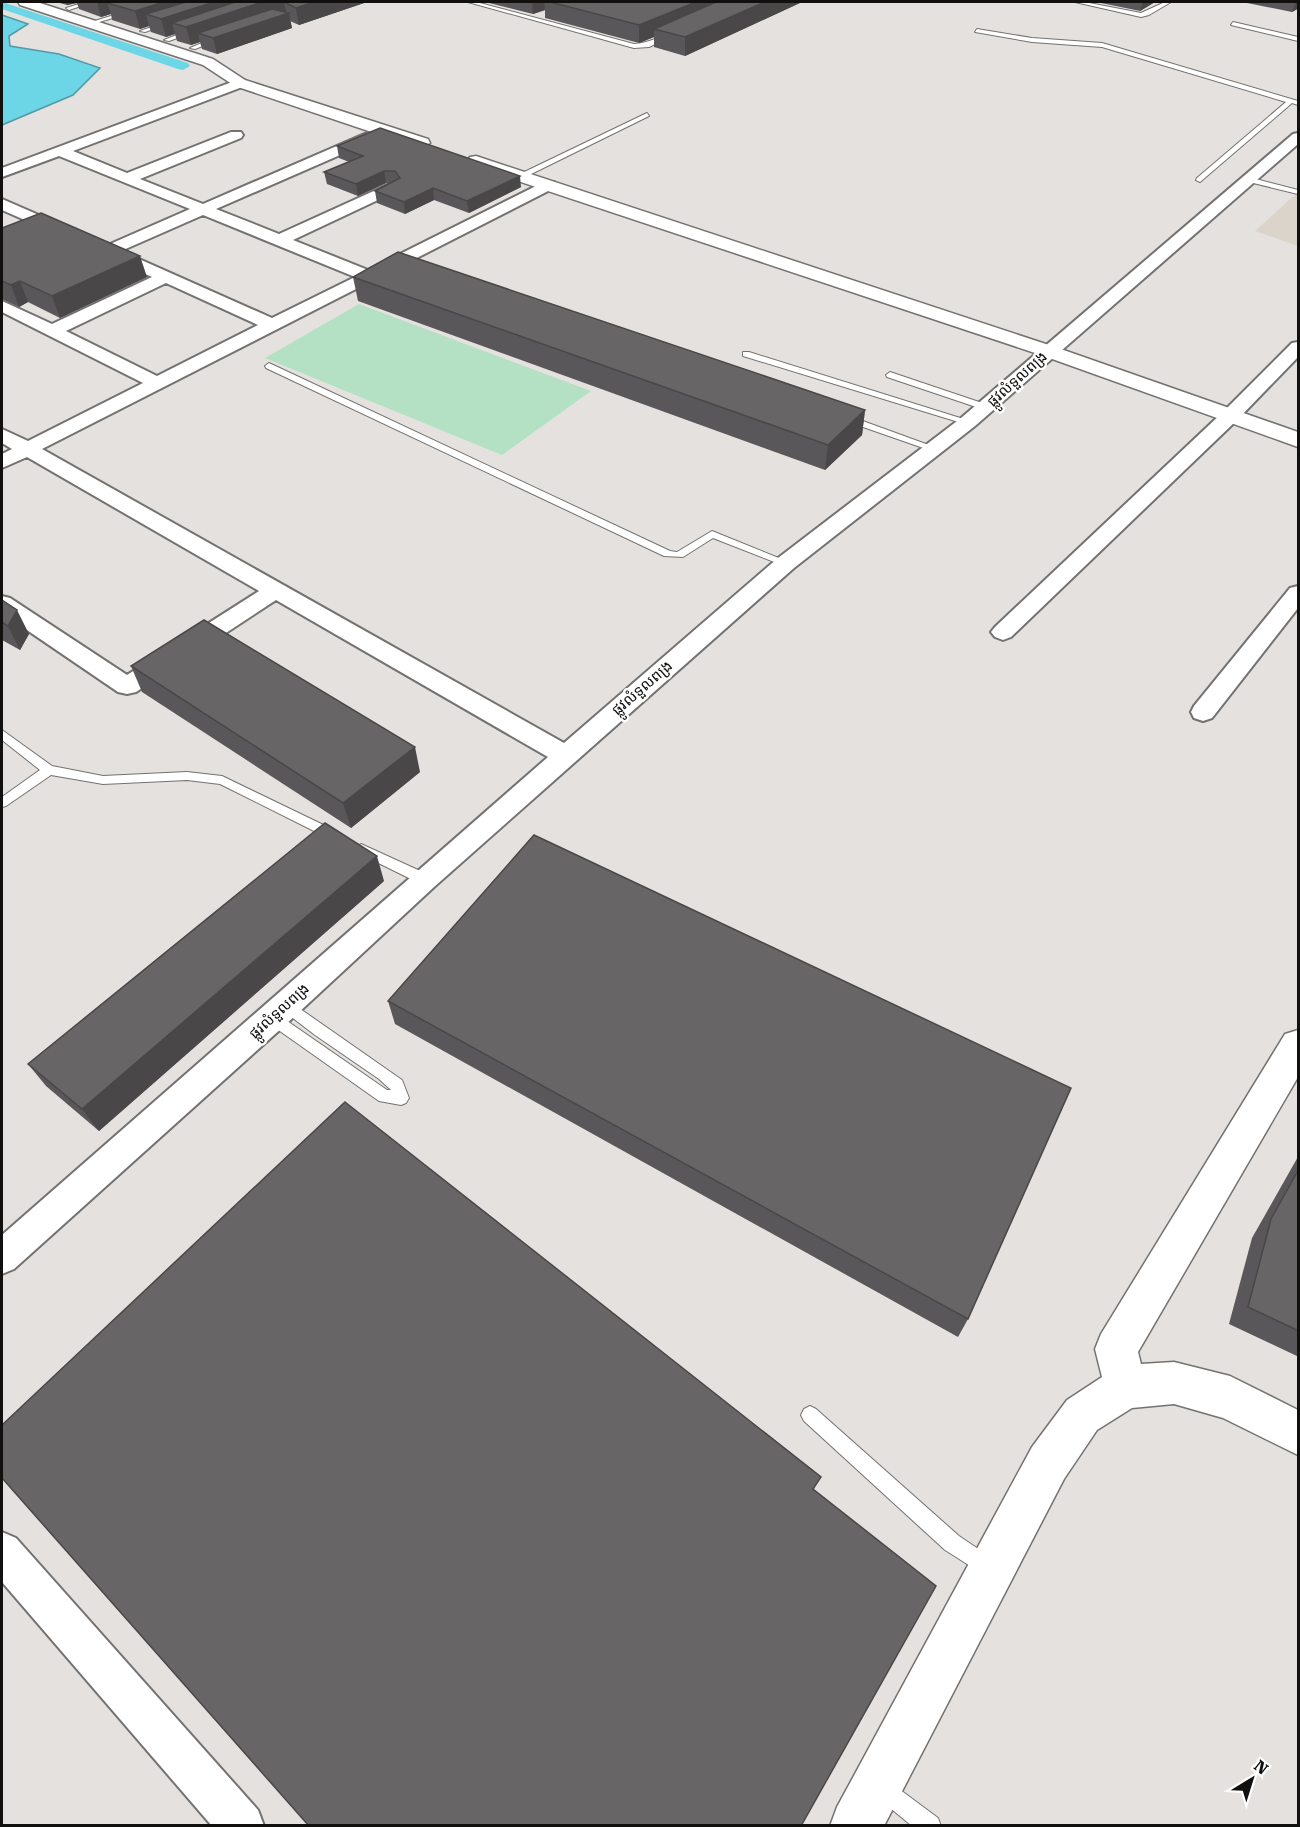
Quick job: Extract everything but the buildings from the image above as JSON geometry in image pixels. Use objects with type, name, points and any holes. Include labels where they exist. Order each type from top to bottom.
[{"type":"street","points":[[25,2],[208,62],[240,83],[440,149]]},
{"type":"street","points":[[2,173],[240,83]]},
{"type":"street","points":[[107,251],[384,130]]},
{"type":"street","points":[[126,179],[236,135]]},
{"type":"street","name":"ផ្លូវលំទួលពង្រ","points":[[2,1257],[279,1012],[424,879],[786,563],[977,415],[1048,351],[1299,136]]},
{"type":"street","points":[[59,152],[368,276]]},
{"type":"street","points":[[463,157],[1048,351],[1299,440]]},
{"type":"street","points":[[2,462],[549,185]]},
{"type":"street","points":[[279,240],[392,189]]},
{"type":"street","points":[[2,204],[272,325]]},
{"type":"street","points":[[30,233],[49,225]]},
{"type":"street","points":[[52,331],[166,278]]},
{"type":"street","points":[[2,306],[157,383]]},
{"type":"street","points":[[1003,632],[1230,416],[1299,347]]},
{"type":"street","points":[[2,435],[565,755]]},
{"type":"street","points":[[2,603],[127,686],[276,590]]},
{"type":"street","points":[[1203,712],[1299,593]]},
{"type":"street","points":[[1126,1387],[1116,1349],[1299,1045]]},
{"type":"street","points":[[856,1826],[1048,1463],[1082,1415],[1126,1387],[1174,1383],[1230,1398],[1299,1433]]},
{"type":"street","points":[[2,1552],[242,1826]]},
{"type":"lane","points":[[69,8],[90,2]]},
{"type":"lane","points":[[91,23],[160,2]]},
{"type":"lane","points":[[471,2],[639,47],[647,46],[680,31]]},
{"type":"lane","points":[[1078,2],[1141,15],[1168,2]]},
{"type":"lane","points":[[534,18],[545,14]]},
{"type":"lane","points":[[143,31],[173,21]]},
{"type":"lane","points":[[1233,24],[1299,39]]},
{"type":"lane","points":[[167,40],[198,29]]},
{"type":"lane","points":[[977,31],[1032,40],[1102,45],[1295,102]]},
{"type":"lane","points":[[193,48],[223,37]]},
{"type":"lane","points":[[1200,180],[1295,102]]},
{"type":"lane","points":[[520,176],[647,115]]},
{"type":"lane","points":[[1248,179],[1299,192]]},
{"type":"lane","points":[[746,354],[977,415]]},
{"type":"lane","points":[[269,366],[668,554],[679,555],[712,534],[786,563]]},
{"type":"lane","points":[[890,375],[977,415]]},
{"type":"lane","points":[[834,414],[932,448]]},
{"type":"lane","points":[[2,734],[49,770],[103,780],[187,776],[222,780],[424,879]]},
{"type":"lane","points":[[2,803],[49,770]]},
{"type":"lane","points":[[279,1012],[320,1031],[384,1074],[397,1085],[402,1098],[384,1096],[279,1012]]},
{"type":"lane","points":[[810,1415],[952,1543],[992,1569]]},
{"type":"lane","points":[[878,1785],[930,1826]]},
{"type":"shaded area","points":[[1298,192],[1298,246],[1255,231]]},
{"type":"green space","points":[[359,304],[591,391],[502,455],[265,358]]},
{"type":"water","points":[[2,15],[28,24],[9,36],[10,46],[59,54],[100,68],[73,95],[2,125]]},
{"type":"waterway","points":[[2,5],[183,66]]}]
